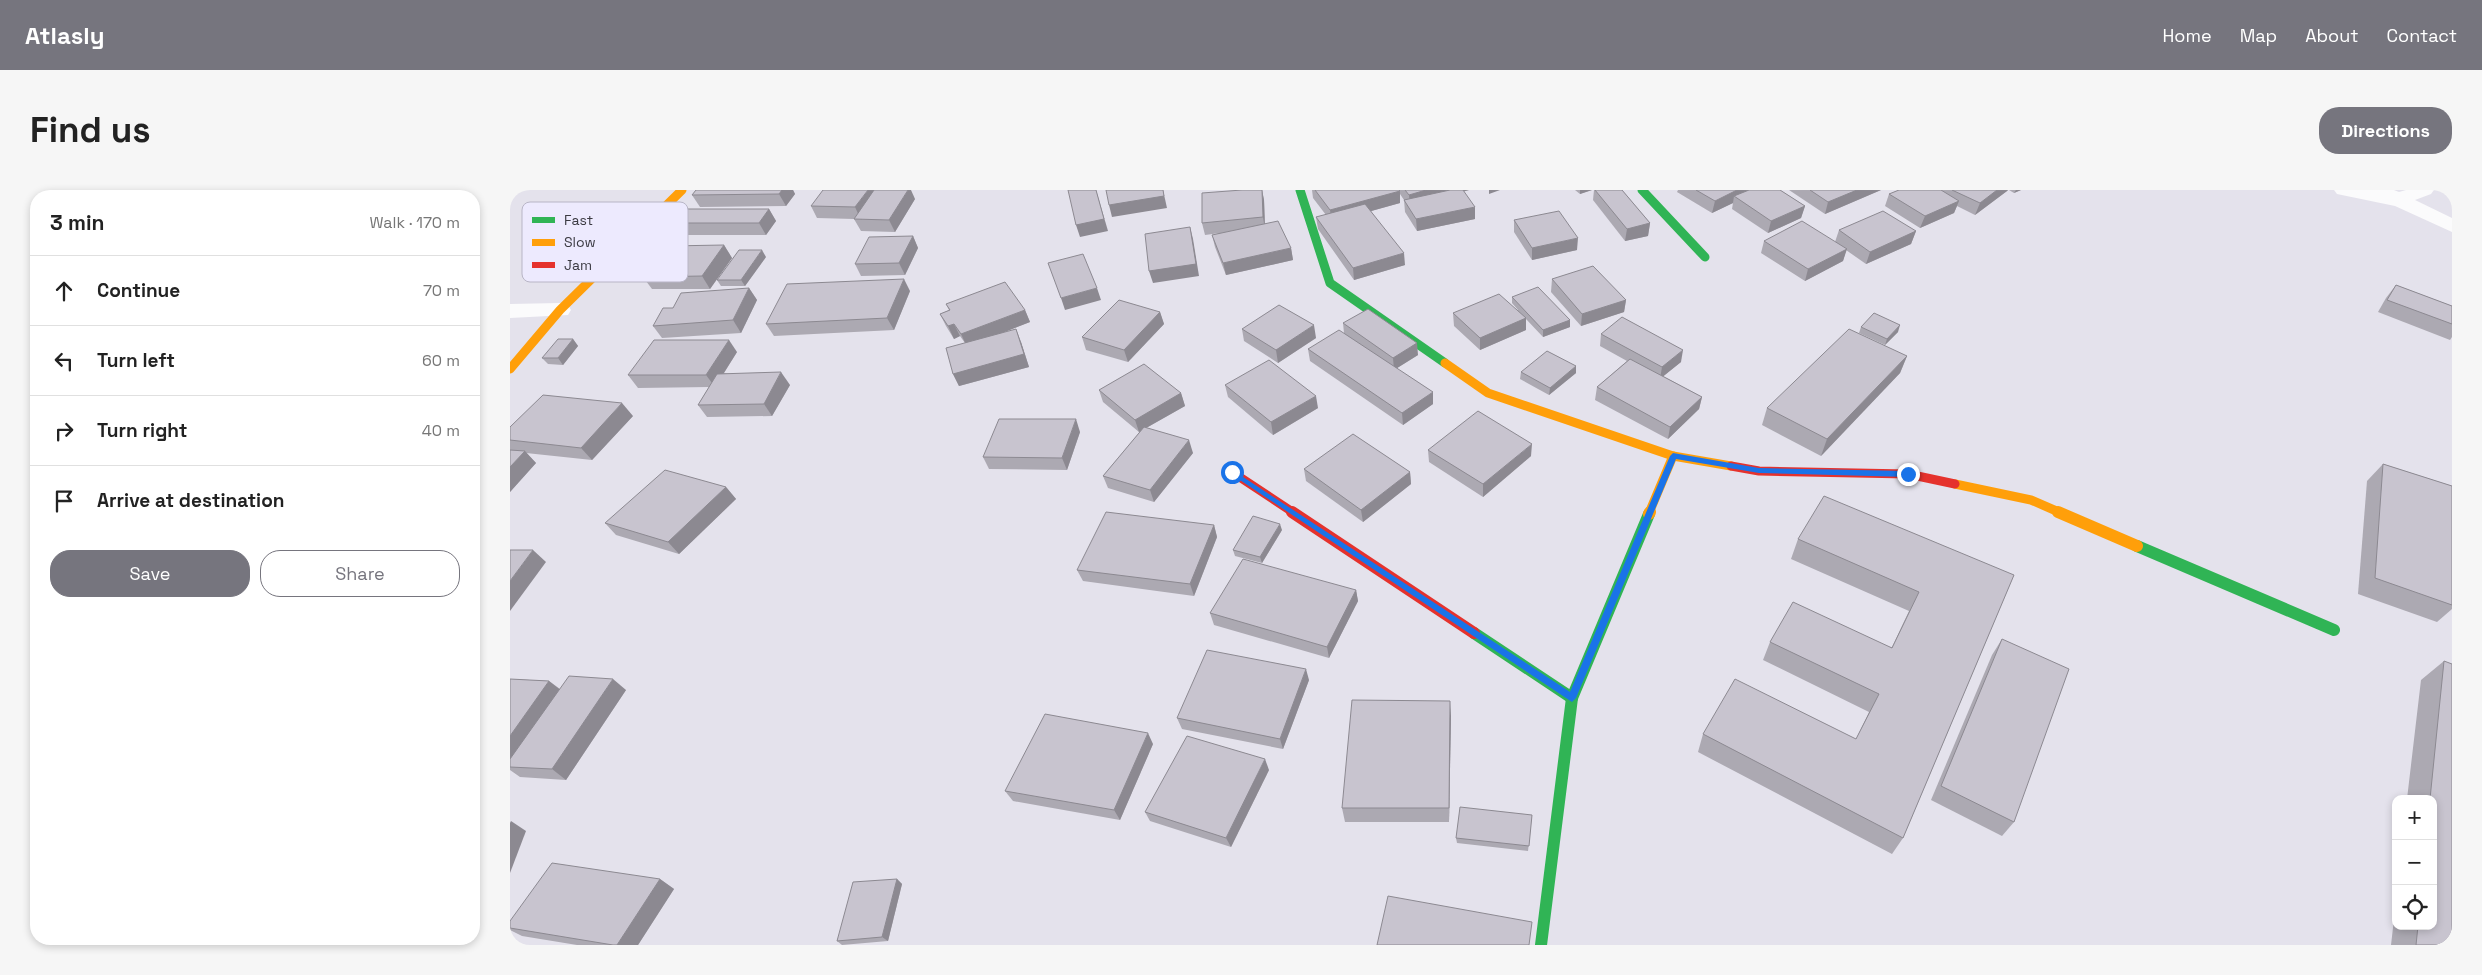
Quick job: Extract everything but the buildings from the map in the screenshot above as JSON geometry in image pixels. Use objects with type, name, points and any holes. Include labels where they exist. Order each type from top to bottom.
[{"type":"street","points":[[670,202],[682,190]]},
{"type":"street","points":[[1300,190],[1330,282],[1488,393],[1673,456],[1759,470],[1908,474],[2031,500],[2334,630]]},
{"type":"street","points":[[1642,190],[1705,257]]},
{"type":"street","points":[[2344,190],[2390,195],[2424,190]]},
{"type":"street","points":[[2390,195],[2452,226]]},
{"type":"street","points":[[510,369],[560,310],[588,282]]},
{"type":"street","points":[[510,311],[560,310]]},
{"type":"street","points":[[1541,945],[1572,698],[1673,456]]},
{"type":"street","points":[[1232,472],[1572,698]]},
{"type":"traffic: fast","points":[[1300,190],[1330,283],[1445,363]]},
{"type":"traffic: fast","points":[[1642,190],[1705,257]]},
{"type":"traffic: fast","points":[[1541,945],[1572,698],[1649,514]]},
{"type":"traffic: fast","points":[[2137,546],[2334,630]]},
{"type":"traffic: fast","points":[[1474,633],[1572,698]]},
{"type":"traffic: slow","points":[[670,202],[682,190]]},
{"type":"traffic: slow","points":[[510,369],[560,310],[588,282]]},
{"type":"traffic: slow","points":[[1445,363],[1488,393],[1673,456],[1731,466]]},
{"type":"traffic: slow","points":[[1649,514],[1673,456]]},
{"type":"traffic: slow","points":[[1955,484],[2031,500],[2137,546]]},
{"type":"traffic: jam","points":[[1731,466],[1759,471],[1908,474],[1955,484]]},
{"type":"traffic: jam","points":[[1232,472],[1474,633]]},
{"type":"route","points":[[1232,472],[1572,698],[1673,456],[1759,470],[1908,474]]}]
